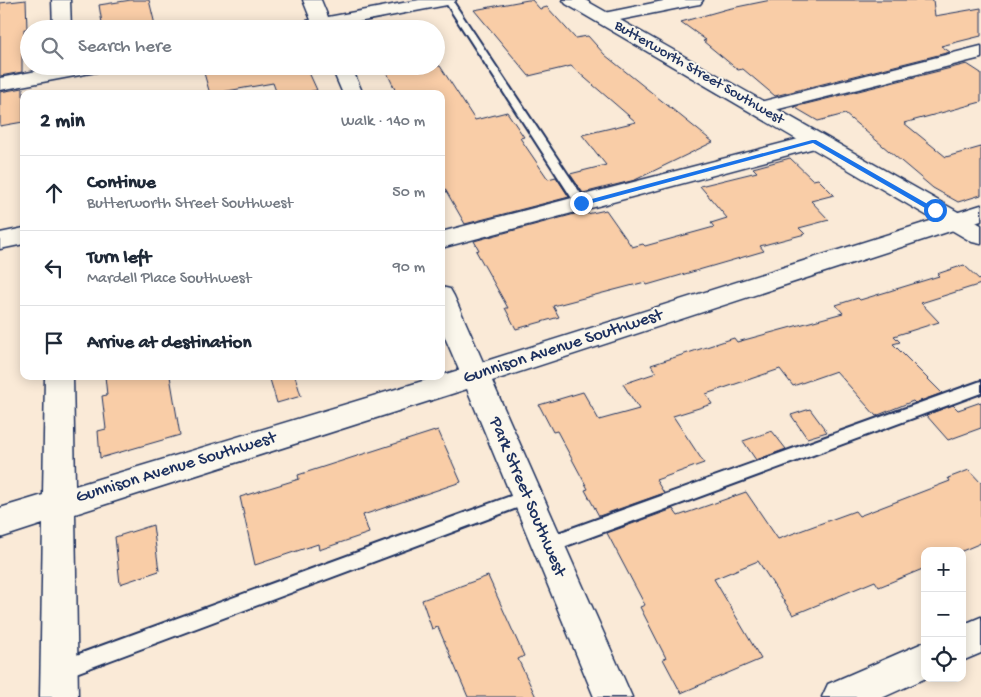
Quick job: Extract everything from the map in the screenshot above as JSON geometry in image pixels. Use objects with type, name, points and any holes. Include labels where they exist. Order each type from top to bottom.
[{"type":"street","points":[[61,0],[62,20]]},
{"type":"street","points":[[312,0],[320,20]]},
{"type":"street","points":[[352,20],[448,0]]},
{"type":"street","name":"Butterworth Street Southwest","points":[[572,0],[981,236]]},
{"type":"street","points":[[605,18],[694,0]]},
{"type":"street","points":[[758,108],[981,52]]},
{"type":"street","points":[[0,84],[38,75]]},
{"type":"street","points":[[62,90],[63,75]]},
{"type":"street","points":[[345,75],[351,90]]},
{"type":"street","points":[[445,239],[814,141]]},
{"type":"street","name":"Gunnison Avenue Southwest","points":[[0,523],[474,376],[981,213]]},
{"type":"street","points":[[0,241],[20,237]]},
{"type":"street","name":"Park Street Southwest","points":[[445,306],[613,697]]},
{"type":"street","points":[[59,380],[59,684]]},
{"type":"street","points":[[966,641],[981,635]]},
{"type":"street","points":[[841,697],[921,662]]},
{"type":"lane","points":[[448,0],[581,203]]},
{"type":"lane","points":[[547,545],[981,387]]},
{"type":"lane","points":[[59,684],[527,497]]},
{"type":"building","points":[[26,0],[27,20],[20,20],[20,72],[0,76],[0,3]]},
{"type":"building","points":[[131,0],[149,0],[154,20],[102,20],[99,5]]},
{"type":"building","points":[[532,0],[540,9],[547,7],[575,38],[588,36],[605,55],[713,142],[635,180],[583,193],[570,174],[606,165],[582,135],[636,122],[571,66],[529,76],[474,10]]},
{"type":"building","points":[[771,0],[933,0],[935,16],[981,8],[981,36],[941,46],[950,52],[775,96],[743,69],[738,70],[703,41],[706,40],[681,22],[727,9]]},
{"type":"building","points":[[967,64],[981,73],[981,102],[904,123],[946,157],[981,147],[981,195],[958,202],[933,188],[845,114],[818,121],[794,107]]},
{"type":"building","points":[[445,74],[475,120],[507,112],[524,137],[520,138],[548,179],[556,177],[569,197],[465,224],[445,189],[445,90],[395,90],[388,75]]},
{"type":"building","points":[[205,75],[310,75],[317,90],[276,90],[273,83],[233,90],[209,90]]},
{"type":"building","points":[[23,88],[23,90],[20,90],[20,123],[0,126],[0,92]]},
{"type":"building","points":[[790,158],[813,180],[818,179],[834,195],[811,201],[829,220],[799,228],[805,234],[760,246],[764,251],[647,285],[645,282],[553,306],[559,317],[516,329],[505,308],[508,308],[476,251],[479,250],[474,241],[586,211],[587,214],[606,210],[632,247],[643,244],[645,246],[714,227],[711,223],[727,218],[700,186],[757,172],[753,168]]},
{"type":"building","points":[[964,265],[981,281],[981,284],[921,303],[939,322],[894,336],[900,342],[893,344],[942,393],[915,403],[913,401],[876,416],[836,371],[793,386],[780,369],[706,394],[712,404],[673,416],[704,463],[656,480],[664,493],[599,516],[585,490],[588,489],[557,431],[553,432],[539,405],[583,392],[599,420],[639,409],[623,384],[656,373],[651,365],[734,338],[737,342],[843,313],[836,305],[858,298],[860,300],[939,276],[937,274]]},
{"type":"building","points":[[105,380],[171,380],[180,435],[100,458],[98,431],[106,429],[102,396],[107,395]]},
{"type":"building","points":[[270,380],[296,380],[301,396],[277,403]]},
{"type":"building","points":[[981,402],[981,428],[948,440],[926,415],[953,405],[958,410]]},
{"type":"building","points":[[810,409],[827,432],[807,438],[791,415]]},
{"type":"building","points":[[438,430],[461,482],[363,515],[369,533],[319,550],[318,544],[255,565],[240,497],[299,479],[298,475]]},
{"type":"building","points":[[772,431],[786,449],[756,460],[743,441]]},
{"type":"building","points":[[969,470],[981,483],[981,543],[966,549],[966,547],[921,547],[921,570],[879,587],[875,581],[793,615],[758,561],[714,579],[761,659],[681,693],[663,659],[666,658],[640,607],[645,605],[607,533],[673,509],[678,516],[746,492],[778,539],[855,511],[859,516],[950,481],[948,478]]},
{"type":"building","points":[[153,525],[159,571],[120,584],[115,537]]},
{"type":"building","points":[[488,576],[524,656],[518,659],[536,697],[468,697],[438,627],[432,629],[422,600]]},
{"type":"route","points":[[581,203],[814,141],[935,210]]}]
